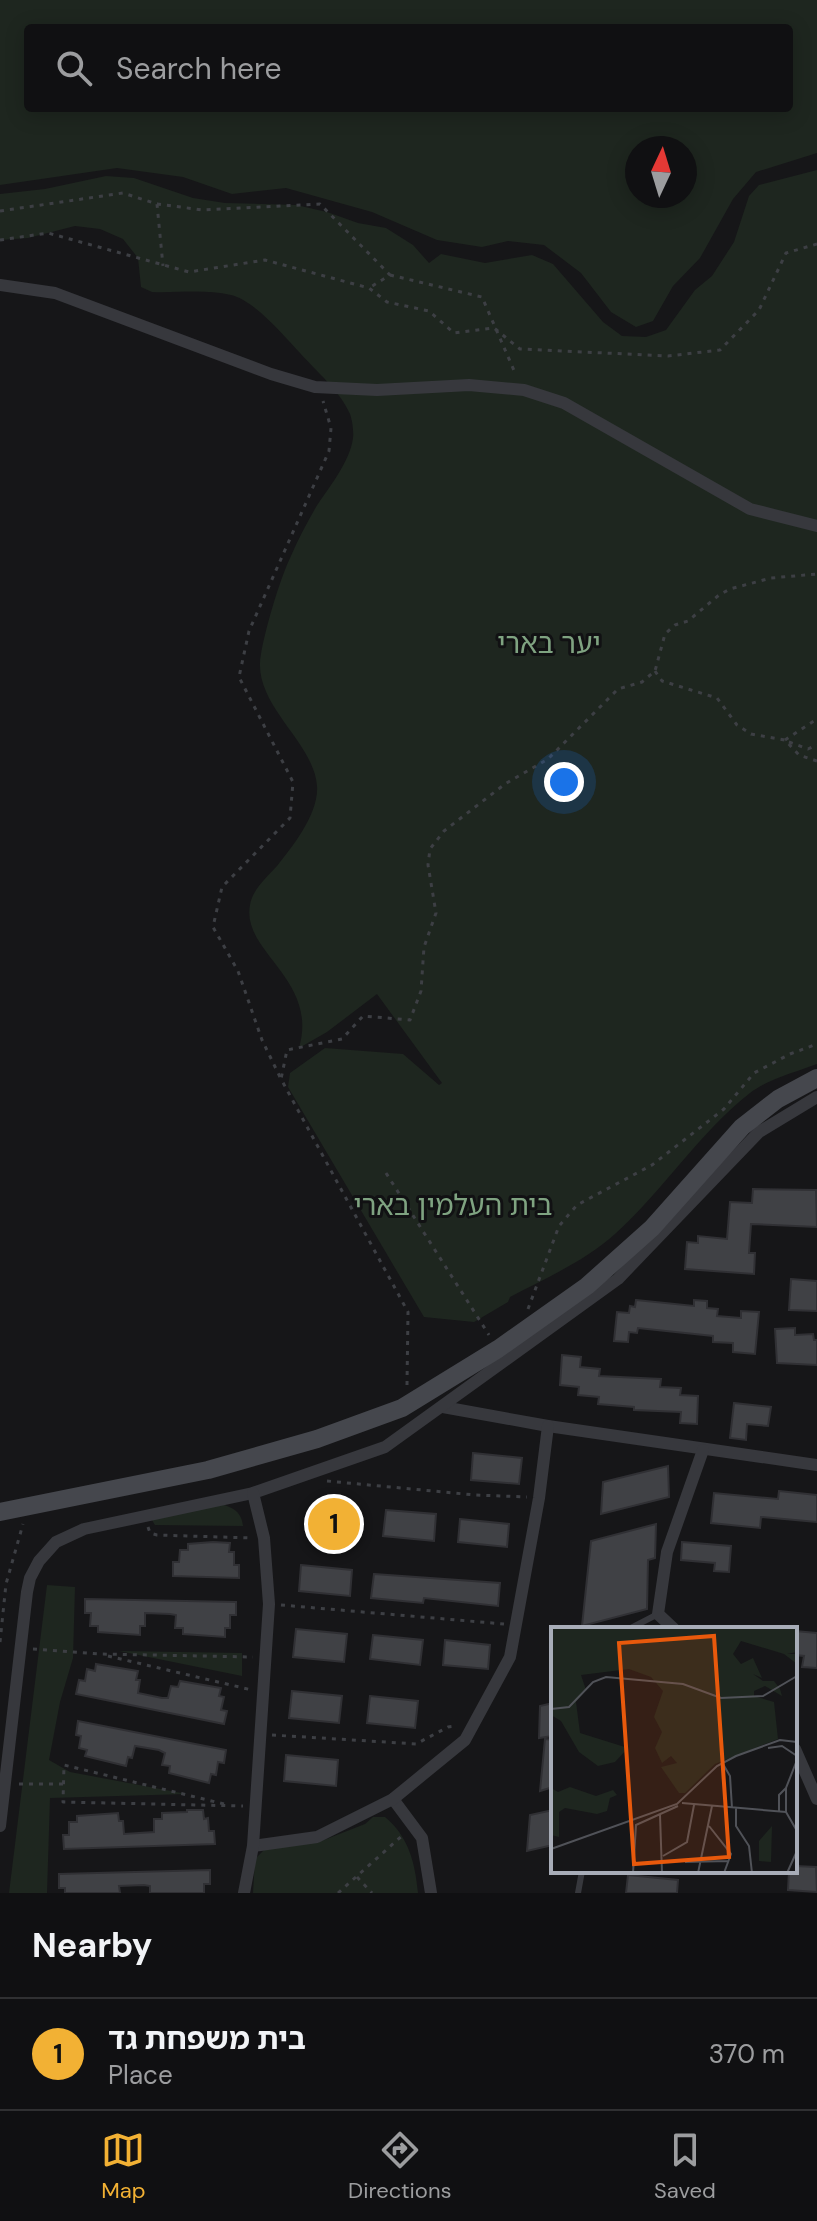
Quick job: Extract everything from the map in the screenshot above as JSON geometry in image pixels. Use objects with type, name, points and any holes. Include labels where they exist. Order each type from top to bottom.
[{"type":"street","points":[[0,285],[55,293],[271,374],[315,387],[377,390],[469,385],[524,390],[564,403],[750,509],[817,526]]},
{"type":"street","points":[[0,1512],[208,1470],[317,1439],[402,1408],[498,1349],[587,1286],[652,1228],[742,1127],[778,1099],[817,1078]]},
{"type":"street","points":[[0,1826],[30,1578],[39,1561],[56,1542],[84,1529],[253,1493],[385,1447],[618,1279],[759,1132],[817,1097]]},
{"type":"street","points":[[443,1407],[548,1426],[817,1465]]},
{"type":"street","points":[[253,1846],[317,1837],[393,1799],[465,1740],[510,1657],[539,1498],[548,1426]]},
{"type":"street","points":[[672,1627],[658,1614],[667,1552],[703,1450]]},
{"type":"street","points":[[244,1893],[253,1846],[269,1604],[264,1538],[253,1493]]},
{"type":"street","points":[[797,1754],[817,1799]]},
{"type":"street","points":[[393,1799],[422,1838],[431,1893]]},
{"type":"lane","points":[[633,1627],[658,1614]]},
{"type":"lane","points":[[578,1893],[582,1873]]},
{"type":"path","points":[[0,211],[123,193],[157,204],[203,210],[320,204],[390,275],[482,297],[524,390]]},
{"type":"path","points":[[157,204],[163,266]]},
{"type":"path","points":[[0,240],[48,233],[189,272],[265,260],[369,288],[387,302],[429,311],[454,333],[494,328],[520,349],[668,356],[720,350],[759,310],[786,253],[817,244]]},
{"type":"path","points":[[369,288],[390,275]]},
{"type":"path","points":[[315,387],[327,411],[331,428],[329,451],[249,631],[239,677],[293,782],[290,818],[222,887],[213,927],[238,971],[262,1040],[281,1079],[408,1312],[408,1381],[402,1408]]},
{"type":"path","points":[[281,1079],[287,1050],[342,1039],[363,1016],[410,1020],[421,991],[424,947],[436,913],[428,865],[430,849],[444,831],[505,784],[548,759],[618,689],[642,682],[655,671],[665,634],[675,625],[688,621],[730,589],[758,584],[771,578],[817,574]]},
{"type":"path","points":[[655,671],[662,681],[717,698],[737,725],[751,734],[785,740],[808,749],[817,745]]},
{"type":"path","points":[[785,740],[817,719]]},
{"type":"path","points":[[785,740],[799,755],[817,761]]},
{"type":"path","points":[[518,1334],[559,1226],[577,1205],[652,1165],[724,1109],[754,1073],[817,1044]]},
{"type":"path","points":[[386,1173],[498,1349]]},
{"type":"path","points":[[323,1481],[539,1498]]},
{"type":"path","points":[[0,1642],[6,1584],[29,1505]]},
{"type":"path","points":[[145,1516],[150,1533],[157,1535],[264,1538]]},
{"type":"path","points":[[269,1604],[516,1625]]},
{"type":"path","points":[[21,1648],[100,1654],[267,1657]]},
{"type":"path","points":[[100,1654],[264,1693]]},
{"type":"path","points":[[261,1734],[416,1744],[448,1727],[459,1726],[471,1730]]},
{"type":"path","points":[[224,1804],[63,1802],[64,1765],[224,1804],[255,1808]]},
{"type":"path","points":[[6,1784],[63,1784]]},
{"type":"path","points":[[338,1893],[413,1826]]},
{"type":"path","points":[[357,1877],[372,1893]]},
{"type":"green space","points":[[0,0],[817,0],[817,153],[756,172],[733,199],[700,258],[673,286],[653,321],[636,327],[611,312],[581,273],[544,245],[508,241],[482,247],[437,240],[372,212],[286,188],[232,194],[183,177],[117,168],[0,185]]},
{"type":"green space","name":"יער בארי","points":[[817,170],[817,1064],[750,1093],[714,1126],[632,1217],[591,1253],[510,1297],[508,1302],[474,1322],[424,1317],[288,1087],[290,1073],[325,1048],[403,1054],[439,1085],[442,1083],[377,994],[327,1032],[299,1048],[302,1024],[299,1003],[250,922],[250,905],[254,894],[304,829],[317,796],[313,769],[306,753],[265,689],[260,672],[261,654],[269,618],[294,550],[348,456],[353,435],[350,414],[340,397],[277,328],[240,298],[221,293],[152,292],[141,287],[138,258],[123,239],[100,229],[75,226],[28,238],[0,240],[0,194],[45,189],[106,176],[134,178],[193,198],[225,203],[296,205],[386,228],[413,245],[429,263],[441,254],[485,263],[532,255],[553,264],[603,322],[622,336],[646,337],[666,330],[695,290],[712,276],[734,242],[749,196],[759,185]]},
{"type":"green space","points":[[215,1503],[234,1510],[243,1526],[155,1525],[149,1515]]},
{"type":"green space","points":[[47,1585],[75,1587],[73,1658],[60,1702],[49,1760],[70,1772],[187,1794],[50,1798],[47,1893],[9,1893]]},
{"type":"green space","points":[[119,1651],[242,1653],[242,1676]]},
{"type":"green space","points":[[373,1817],[385,1817],[400,1833],[413,1861],[418,1893],[253,1893],[255,1859],[264,1850],[324,1840],[365,1824]]},
{"type":"building","points":[[753,1189],[816,1190],[817,1227],[751,1224],[749,1253],[755,1253],[754,1274],[685,1269],[687,1242],[698,1243],[698,1236],[727,1239],[730,1202],[752,1203]]},
{"type":"building","points":[[791,1279],[817,1281],[817,1311],[789,1310]]},
{"type":"building","points":[[636,1300],[694,1306],[694,1300],[707,1301],[707,1308],[718,1309],[717,1316],[741,1318],[741,1311],[759,1312],[755,1354],[733,1352],[733,1343],[713,1342],[713,1336],[638,1328],[637,1333],[629,1332],[628,1342],[614,1341],[617,1312],[629,1313],[630,1306],[635,1307]]},
{"type":"building","points":[[795,1328],[795,1335],[813,1334],[814,1340],[817,1340],[817,1365],[777,1363],[775,1329]]},
{"type":"building","points":[[562,1355],[581,1357],[580,1367],[600,1369],[599,1376],[661,1379],[660,1387],[681,1388],[680,1395],[698,1396],[697,1424],[680,1423],[681,1412],[634,1410],[634,1407],[598,1404],[599,1397],[578,1395],[579,1387],[560,1385]]},
{"type":"building","points":[[734,1403],[771,1407],[768,1426],[747,1424],[746,1440],[730,1438]]},
{"type":"building","points":[[473,1453],[522,1458],[519,1484],[471,1480]]},
{"type":"building","points":[[668,1466],[669,1497],[601,1514],[603,1482]]},
{"type":"building","points":[[779,1491],[817,1495],[817,1522],[761,1517],[760,1528],[711,1523],[714,1493],[778,1499]]},
{"type":"building","points":[[310,1509],[361,1515],[359,1539],[308,1534]]},
{"type":"building","points":[[386,1510],[436,1514],[434,1541],[383,1536]]},
{"type":"building","points":[[460,1519],[509,1524],[507,1547],[458,1542]]},
{"type":"building","points":[[656,1524],[655,1558],[648,1560],[647,1609],[582,1626],[591,1541]]},
{"type":"building","points":[[682,1542],[731,1546],[729,1572],[714,1571],[715,1563],[681,1560]]},
{"type":"building","points":[[230,1543],[229,1552],[234,1552],[234,1565],[239,1565],[239,1578],[173,1576],[173,1562],[179,1562],[180,1550],[188,1550],[188,1544]]},
{"type":"building","points":[[301,1565],[352,1570],[350,1596],[299,1591]]},
{"type":"building","points":[[374,1574],[500,1583],[498,1606],[424,1598],[423,1603],[371,1598]]},
{"type":"building","points":[[85,1599],[236,1602],[236,1615],[230,1615],[230,1628],[225,1628],[225,1637],[183,1634],[183,1628],[175,1628],[176,1615],[145,1613],[145,1626],[140,1626],[140,1635],[98,1632],[98,1626],[90,1626],[91,1613],[85,1613]]},
{"type":"building","points":[[296,1629],[347,1634],[344,1662],[293,1657]]},
{"type":"building","points":[[797,1631],[817,1633],[817,1668],[802,1667],[804,1656],[797,1655]]},
{"type":"building","points":[[373,1635],[423,1640],[420,1665],[370,1659]]},
{"type":"building","points":[[445,1640],[490,1645],[488,1669],[443,1665]]},
{"type":"building","points":[[96,1664],[138,1671],[138,1693],[162,1698],[168,1698],[171,1686],[178,1687],[180,1681],[221,1688],[219,1696],[224,1697],[221,1710],[227,1711],[224,1724],[76,1694],[79,1680],[85,1681],[87,1669],[95,1671]]},
{"type":"building","points":[[292,1691],[342,1696],[339,1723],[289,1718]]},
{"type":"building","points":[[370,1696],[418,1701],[415,1728],[367,1723]]},
{"type":"building","points":[[551,1703],[551,1736],[539,1738],[540,1706]]},
{"type":"building","points":[[78,1721],[226,1750],[224,1763],[218,1762],[216,1775],[211,1774],[209,1783],[169,1773],[170,1766],[162,1765],[165,1753],[159,1750],[135,1746],[126,1766],[85,1756],[87,1750],[79,1748],[81,1736],[76,1735]]},
{"type":"building","points":[[545,1739],[551,1740],[551,1788],[540,1791]]},
{"type":"building","points":[[286,1755],[338,1760],[336,1786],[284,1781]]},
{"type":"building","points":[[203,1810],[204,1819],[208,1818],[209,1831],[214,1831],[215,1844],[64,1849],[63,1835],[69,1835],[69,1822],[77,1822],[77,1816],[118,1813],[119,1821],[123,1821],[124,1834],[154,1832],[154,1819],[162,1819],[162,1813]]},
{"type":"building","points":[[551,1810],[551,1845],[527,1851],[530,1815]]},
{"type":"building","points":[[797,1866],[816,1867],[817,1892],[788,1890],[789,1873],[797,1873]]},
{"type":"building","points":[[210,1870],[210,1884],[204,1884],[204,1893],[150,1893],[150,1886],[144,1885],[119,1886],[120,1893],[65,1893],[65,1888],[59,1888],[59,1874]]},
{"type":"building","points":[[628,1875],[678,1880],[677,1893],[626,1893]]},
{"type":"place","name":"בית משפחת גד","points":[[334,1524]]},
{"type":"park label","name":"בית העלמין בארי","points":[[453,1205]]}]
